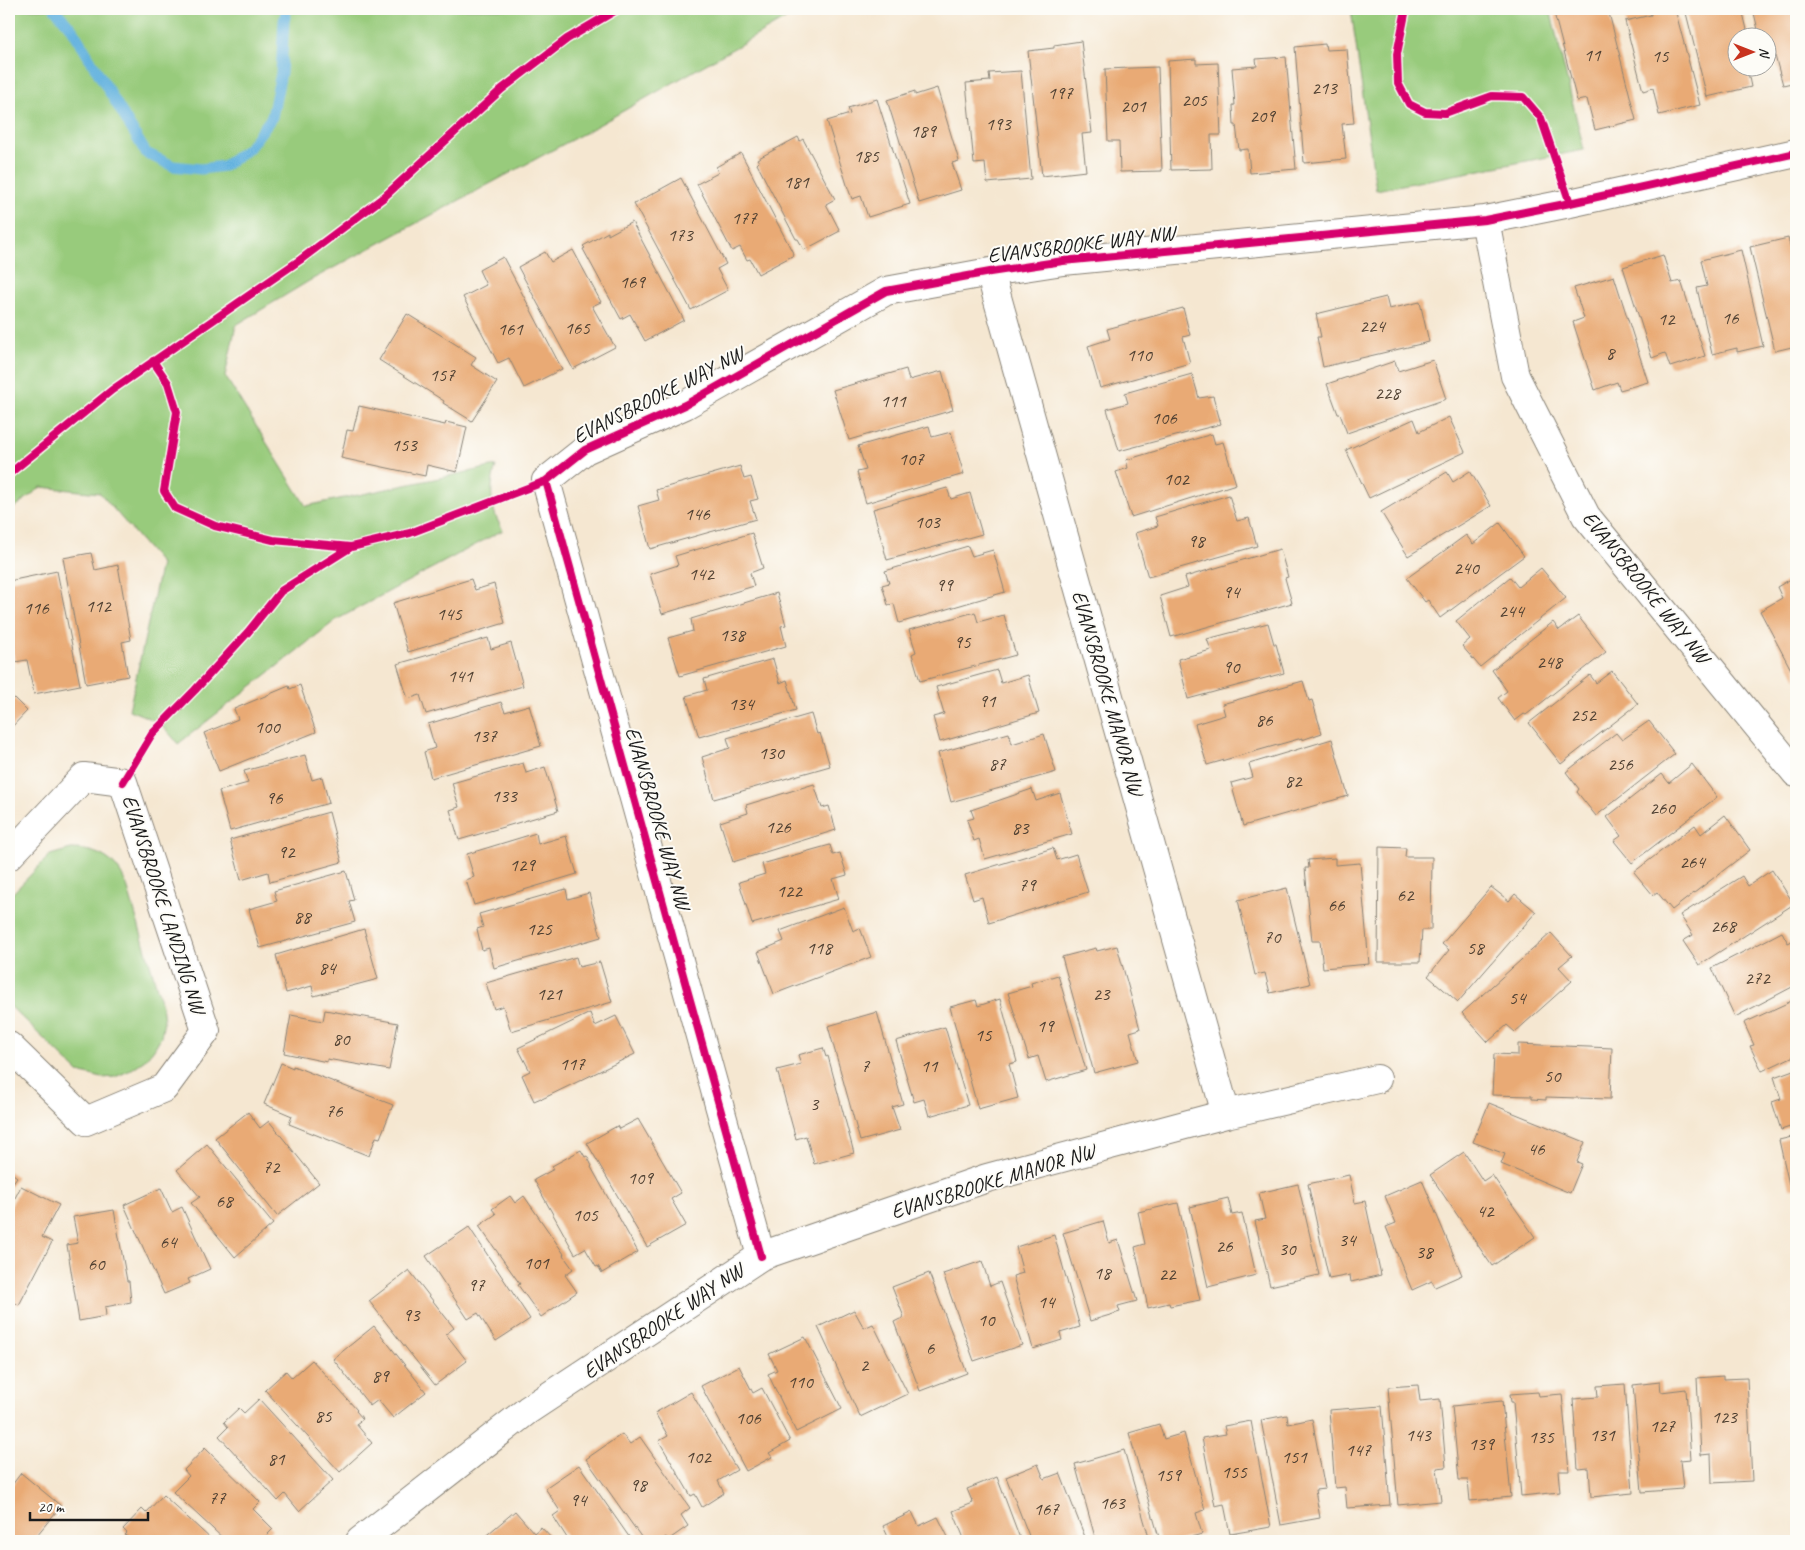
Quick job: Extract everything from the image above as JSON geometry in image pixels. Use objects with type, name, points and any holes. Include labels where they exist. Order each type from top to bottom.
[{"type":"street","points":[[1485,220],[1796,153]]},
{"type":"street","name":"EVANSBROOKE WAY NW","points":[[360,1541],[528,1410],[762,1256],[546,481],[585,450],[686,405],[886,291],[1063,261],[1485,220],[1515,376],[1586,516],[1796,773]]},
{"type":"street","name":"EVANSBROOKE MANOR NW","points":[[990,272],[1226,1114]]},
{"type":"street","name":"EVANSBROOKE LANDING NW","points":[[9,856],[84,777],[123,782],[206,1031],[164,1088],[86,1120],[9,1046]]},
{"type":"street","name":"EVANSBROOKE MANOR NW","points":[[762,1256],[987,1178],[1226,1114],[1377,1079]]},
{"type":"green space","points":[[9,9],[803,9],[588,131],[309,281],[236,325],[225,376],[306,506],[496,466],[492,483],[492,499],[495,515],[503,530],[336,620],[178,744],[157,722],[129,710],[161,564],[100,493],[41,487],[9,512]]},
{"type":"green space","points":[[1351,9],[1550,9],[1584,150],[1376,190]]},
{"type":"green space","points":[[71,849],[91,851],[107,858],[114,864],[124,879],[162,1005],[164,1021],[161,1037],[154,1049],[145,1060],[129,1071],[115,1077],[102,1078],[78,1072],[9,1005],[9,897],[50,855]]},
{"type":"building","points":[[1553,9],[1608,9],[1636,120],[1595,130],[1587,99],[1577,101]]},
{"type":"building","points":[[1650,9],[1675,9],[1700,105],[1659,115],[1653,88],[1643,91],[1625,21],[1651,15]]},
{"type":"building","points":[[1685,9],[1742,9],[1747,28],[1728,28],[1728,78],[1749,78],[1751,87],[1707,97]]},
{"type":"building","points":[[1753,9],[1796,9],[1796,82],[1783,85],[1778,67],[1778,28],[1758,28]]},
{"type":"building","points":[[1081,41],[1092,133],[1082,134],[1086,171],[1042,176],[1028,51],[1054,48],[1054,45]]},
{"type":"building","points":[[1325,44],[1326,50],[1347,49],[1354,123],[1342,124],[1346,159],[1304,163],[1295,47]]},
{"type":"building","points":[[1286,57],[1296,169],[1250,173],[1248,149],[1239,150],[1236,125],[1234,125],[1233,105],[1235,105],[1232,68],[1257,66],[1256,59]]},
{"type":"building","points":[[1196,59],[1196,64],[1218,63],[1221,135],[1211,135],[1212,169],[1171,170],[1168,61]]},
{"type":"building","points":[[1158,67],[1162,171],[1120,172],[1119,141],[1108,141],[1105,69]]},
{"type":"building","points":[[1021,71],[1031,179],[987,183],[985,163],[974,164],[966,83],[990,81],[989,73]]},
{"type":"building","points":[[937,88],[959,161],[952,163],[961,190],[919,203],[887,100],[915,91],[915,95]]},
{"type":"building","points":[[877,99],[910,204],[868,217],[861,196],[852,199],[827,121],[850,114],[848,108]]},
{"type":"building","points":[[798,137],[800,141],[803,139],[835,199],[826,204],[840,231],[804,250],[798,239],[796,239],[757,164],[759,162],[757,159]]},
{"type":"building","points":[[741,153],[794,255],[758,274],[750,259],[747,260],[740,247],[732,251],[697,184],[718,173],[716,167]]},
{"type":"building","points":[[681,178],[726,264],[717,269],[728,290],[691,310],[634,204]]},
{"type":"building","points":[[632,222],[684,320],[645,341],[630,314],[621,319],[583,249],[585,248],[583,246],[608,232],[608,235]]},
{"type":"building","points":[[1788,238],[1796,268],[1796,346],[1775,351],[1750,247]]},
{"type":"building","points":[[573,250],[601,302],[592,306],[615,347],[573,369],[518,267],[545,252],[551,262]]},
{"type":"building","points":[[1741,250],[1763,346],[1737,352],[1737,348],[1712,354],[1697,288],[1707,286],[1701,260]]},
{"type":"building","points":[[1663,255],[1672,283],[1681,281],[1705,356],[1670,367],[1665,353],[1652,358],[1623,267]]},
{"type":"building","points":[[503,257],[562,369],[524,388],[509,358],[498,363],[463,297],[486,285],[479,270]]},
{"type":"building","points":[[1614,276],[1648,382],[1620,390],[1617,382],[1595,390],[1573,322],[1584,318],[1574,288]]},
{"type":"building","points":[[1386,297],[1389,309],[1420,302],[1429,342],[1323,367],[1317,337],[1321,337],[1316,314]]},
{"type":"building","points":[[1183,308],[1190,335],[1183,337],[1190,363],[1100,388],[1088,346],[1110,339],[1107,329]]},
{"type":"building","points":[[407,314],[476,357],[471,365],[497,382],[472,421],[379,360]]},
{"type":"building","points":[[1433,360],[1446,399],[1347,433],[1327,384],[1395,361],[1398,371]]},
{"type":"building","points":[[906,369],[909,380],[942,371],[953,410],[849,440],[833,390]]},
{"type":"building","points":[[1192,374],[1199,398],[1213,396],[1221,424],[1119,451],[1107,409],[1128,403],[1125,393]]},
{"type":"building","points":[[359,406],[445,425],[446,422],[467,427],[457,472],[427,465],[425,476],[341,458],[347,430],[353,431]]},
{"type":"building","points":[[1449,417],[1465,452],[1369,498],[1346,450],[1414,419],[1419,432]]},
{"type":"building","points":[[929,426],[932,437],[951,432],[964,474],[866,503],[857,472],[866,470],[858,446]]},
{"type":"building","points":[[1212,434],[1215,444],[1223,442],[1236,484],[1131,517],[1116,472],[1128,468],[1126,460]]},
{"type":"building","points":[[740,466],[744,479],[751,477],[758,499],[750,501],[756,519],[650,549],[638,506],[659,500],[656,490]]},
{"type":"building","points":[[1470,471],[1491,506],[1408,556],[1381,512],[1447,472],[1453,482]]},
{"type":"building","points":[[947,488],[951,499],[970,493],[982,534],[887,560],[873,509]]},
{"type":"building","points":[[1229,495],[1237,521],[1249,518],[1257,546],[1148,577],[1135,533],[1158,526],[1155,517]]},
{"type":"building","points":[[1500,523],[1524,556],[1440,618],[1428,600],[1425,602],[1407,578],[1466,535],[1473,544]]},
{"type":"building","points":[[752,533],[763,568],[750,573],[754,586],[662,614],[650,574],[678,565],[675,556]]},
{"type":"building","points":[[968,546],[972,556],[993,550],[1005,592],[899,623],[894,604],[888,605],[882,585],[889,583],[885,571]]},
{"type":"building","points":[[1280,549],[1288,577],[1285,578],[1292,603],[1171,637],[1160,596],[1188,587],[1185,577]]},
{"type":"building","points":[[91,553],[95,570],[118,565],[131,640],[122,642],[128,676],[86,684],[63,558]]},
{"type":"building","points":[[1541,568],[1566,598],[1480,667],[1462,646],[1470,639],[1456,621],[1510,577],[1518,587]]},
{"type":"building","points":[[57,571],[80,685],[34,694],[27,660],[15,662],[9,633],[9,581]]},
{"type":"building","points":[[1796,576],[1796,679],[1760,611],[1782,598],[1777,587]]},
{"type":"building","points":[[471,579],[475,590],[494,584],[505,623],[408,652],[393,603]]},
{"type":"building","points":[[777,593],[786,625],[781,626],[786,646],[680,676],[668,638],[693,631],[691,619]]},
{"type":"building","points":[[975,612],[978,622],[1004,615],[1016,655],[920,681],[912,654],[916,652],[909,630]]},
{"type":"building","points":[[1578,616],[1606,652],[1526,715],[1524,714],[1515,721],[1498,698],[1507,691],[1492,670],[1553,622],[1559,630]]},
{"type":"building","points":[[1268,623],[1284,673],[1188,699],[1178,659],[1211,650],[1207,639]]},
{"type":"building","points":[[488,638],[491,649],[511,643],[523,686],[426,714],[420,695],[408,699],[397,664]]},
{"type":"building","points":[[773,659],[780,683],[787,680],[796,710],[699,737],[686,696],[707,690],[704,679]]},
{"type":"building","points":[[997,670],[1001,683],[1028,675],[1039,713],[940,742],[933,717],[944,714],[936,687]]},
{"type":"building","points":[[1612,671],[1638,704],[1561,764],[1529,723],[1590,675],[1596,683]]},
{"type":"building","points":[[1303,681],[1309,701],[1312,700],[1322,733],[1207,765],[1195,724],[1225,715],[1222,704]]},
{"type":"building","points":[[300,685],[316,732],[219,771],[204,733],[238,719],[234,709],[289,686],[290,689]]},
{"type":"building","points":[[9,693],[27,711],[9,730]]},
{"type":"building","points":[[501,702],[505,712],[529,705],[541,746],[431,778],[424,752],[435,748],[428,724]]},
{"type":"building","points":[[811,714],[817,734],[820,733],[830,766],[714,799],[702,757],[730,748],[727,738]]},
{"type":"building","points":[[1649,721],[1675,754],[1596,816],[1577,792],[1579,789],[1566,772],[1616,733],[1622,740]]},
{"type":"building","points":[[1009,733],[1012,744],[1044,734],[1056,772],[951,802],[938,753]]},
{"type":"building","points":[[1332,739],[1348,796],[1243,826],[1231,783],[1253,777],[1249,764]]},
{"type":"building","points":[[305,755],[312,780],[322,777],[329,803],[230,831],[219,791],[248,783],[244,771]]},
{"type":"building","points":[[523,763],[526,773],[545,767],[558,811],[459,840],[450,810],[459,807],[452,783]]},
{"type":"building","points":[[1692,764],[1717,797],[1632,863],[1614,841],[1621,836],[1607,817],[1662,774],[1669,783]]},
{"type":"building","points":[[814,784],[822,808],[829,806],[836,830],[733,862],[720,822],[748,813],[746,805]]},
{"type":"building","points":[[1032,789],[1036,801],[1060,793],[1072,834],[985,859],[979,839],[974,841],[967,820],[974,818],[971,810]]},
{"type":"building","points":[[329,812],[342,862],[270,882],[268,872],[241,880],[230,840]]},
{"type":"building","points":[[1725,815],[1750,850],[1672,910],[1657,892],[1653,895],[1634,872],[1695,825],[1701,834]]},
{"type":"building","points":[[536,833],[538,844],[566,836],[577,874],[474,905],[466,880],[474,877],[467,854]]},
{"type":"building","points":[[830,845],[833,855],[840,853],[847,875],[833,879],[839,899],[752,924],[739,882],[765,874],[762,864]]},
{"type":"building","points":[[1379,847],[1406,848],[1405,857],[1432,857],[1431,930],[1422,930],[1420,962],[1378,962]]},
{"type":"building","points":[[1053,848],[1057,860],[1076,854],[1088,892],[989,923],[982,897],[973,900],[965,875]]},
{"type":"building","points":[[1335,858],[1335,865],[1360,863],[1369,964],[1323,968],[1320,941],[1312,941],[1305,868],[1309,868],[1308,860]]},
{"type":"building","points":[[1772,870],[1794,904],[1699,965],[1683,941],[1693,935],[1680,915],[1742,876],[1748,886]]},
{"type":"building","points":[[346,871],[354,900],[349,901],[355,922],[260,948],[249,909],[277,901],[274,891]]},
{"type":"building","points":[[1491,887],[1509,901],[1515,894],[1536,912],[1458,1002],[1428,976],[1449,950],[1442,944]]},
{"type":"building","points":[[1287,888],[1310,984],[1270,993],[1265,973],[1255,975],[1238,900]]},
{"type":"building","points":[[566,889],[568,899],[589,893],[601,937],[494,968],[489,948],[482,950],[477,929],[483,927],[479,914]]},
{"type":"building","points":[[844,907],[853,931],[860,928],[871,957],[774,994],[758,952],[784,941],[780,931]]},
{"type":"building","points":[[364,929],[378,979],[314,996],[312,986],[286,993],[276,955]]},
{"type":"building","points":[[1782,932],[1788,943],[1796,939],[1796,985],[1735,1017],[1712,968]]},
{"type":"building","points":[[1551,933],[1572,956],[1559,967],[1572,981],[1515,1032],[1507,1025],[1488,1042],[1462,1013]]},
{"type":"building","points":[[1117,946],[1140,1029],[1130,1032],[1138,1061],[1094,1073],[1062,957],[1096,948],[1097,951]]},
{"type":"building","points":[[576,957],[579,967],[600,962],[612,1002],[511,1031],[503,1006],[494,1009],[486,983]]},
{"type":"building","points":[[1058,975],[1086,1070],[1046,1082],[1038,1056],[1029,1059],[1008,993],[1032,986],[1031,983]]},
{"type":"building","points":[[1000,999],[1017,1062],[1009,1064],[1018,1098],[978,1109],[950,1007],[976,1000],[978,1006]]},
{"type":"building","points":[[1796,999],[1796,1055],[1762,1071],[1750,1046],[1754,1045],[1744,1023]]},
{"type":"building","points":[[325,1010],[398,1023],[389,1070],[327,1059],[327,1062],[284,1053],[291,1015],[323,1021]]},
{"type":"building","points":[[877,1012],[903,1104],[892,1107],[900,1130],[860,1141],[828,1026]]},
{"type":"building","points":[[590,1013],[595,1026],[616,1016],[635,1054],[542,1099],[534,1101],[522,1075],[530,1071],[518,1048]]},
{"type":"building","points":[[945,1027],[968,1105],[929,1116],[924,1099],[914,1102],[896,1041]]},
{"type":"building","points":[[1518,1044],[1612,1048],[1610,1099],[1546,1097],[1546,1100],[1532,1099],[1532,1096],[1492,1095],[1494,1054],[1518,1055]]},
{"type":"building","points":[[823,1048],[826,1057],[828,1056],[854,1153],[814,1164],[806,1136],[796,1139],[777,1070],[801,1064],[798,1055]]},
{"type":"building","points":[[281,1063],[393,1105],[380,1138],[376,1137],[369,1156],[289,1124],[292,1116],[264,1104]]},
{"type":"building","points":[[1796,1069],[1796,1125],[1781,1130],[1772,1102],[1781,1099],[1774,1077]]},
{"type":"building","points":[[1489,1103],[1585,1142],[1577,1162],[1582,1164],[1570,1193],[1501,1164],[1505,1154],[1473,1142]]},
{"type":"building","points":[[248,1112],[260,1128],[269,1121],[319,1183],[277,1216],[215,1138]]},
{"type":"building","points":[[638,1119],[681,1193],[671,1199],[686,1225],[647,1247],[587,1143],[617,1126],[619,1129]]},
{"type":"building","points":[[1796,1136],[1796,1187],[1790,1189],[1779,1140]]},
{"type":"building","points":[[207,1144],[273,1224],[235,1257],[191,1203],[200,1197],[177,1170]]},
{"type":"building","points":[[581,1150],[585,1157],[587,1156],[591,1167],[638,1252],[602,1273],[598,1266],[596,1267],[585,1248],[575,1254],[534,1180],[554,1169],[552,1166]]},
{"type":"building","points":[[1464,1152],[1483,1181],[1492,1175],[1535,1237],[1492,1266],[1430,1175]]},
{"type":"building","points":[[9,1171],[17,1177],[9,1188]]},
{"type":"building","points":[[1349,1175],[1355,1203],[1365,1201],[1381,1275],[1351,1282],[1350,1275],[1329,1279],[1308,1184]]},
{"type":"building","points":[[1422,1180],[1462,1275],[1435,1287],[1432,1281],[1412,1290],[1386,1227],[1396,1223],[1385,1196]]},
{"type":"building","points":[[1298,1184],[1319,1275],[1270,1286],[1255,1221],[1265,1219],[1259,1193]]},
{"type":"building","points":[[21,1186],[59,1205],[42,1237],[52,1242],[19,1305],[9,1300],[9,1210]]},
{"type":"building","points":[[161,1188],[172,1212],[182,1207],[210,1269],[188,1279],[190,1283],[164,1294],[124,1205]]},
{"type":"building","points":[[510,1196],[515,1203],[524,1196],[573,1269],[565,1275],[577,1292],[541,1317],[479,1226],[496,1214],[492,1209]]},
{"type":"building","points":[[1228,1198],[1232,1215],[1242,1213],[1256,1275],[1208,1287],[1190,1207]]},
{"type":"building","points":[[1178,1203],[1200,1300],[1170,1306],[1169,1303],[1148,1308],[1135,1247],[1145,1244],[1138,1212]]},
{"type":"building","points":[[114,1210],[127,1281],[129,1281],[131,1302],[105,1307],[106,1316],[79,1321],[67,1245],[78,1243],[73,1217]]},
{"type":"building","points":[[1103,1221],[1109,1243],[1118,1240],[1137,1301],[1118,1306],[1120,1312],[1090,1321],[1063,1233]]},
{"type":"building","points":[[469,1227],[530,1319],[496,1341],[478,1313],[468,1319],[426,1256]]},
{"type":"building","points":[[1054,1235],[1080,1327],[1060,1333],[1062,1340],[1033,1349],[1013,1276],[1023,1273],[1016,1247]]},
{"type":"building","points":[[982,1261],[990,1286],[1000,1282],[1022,1345],[974,1361],[943,1274]]},
{"type":"building","points":[[409,1270],[454,1328],[446,1334],[467,1361],[435,1385],[369,1301]]},
{"type":"building","points":[[929,1273],[967,1373],[920,1391],[894,1322],[904,1317],[892,1287]]},
{"type":"building","points":[[854,1310],[864,1328],[873,1324],[908,1394],[860,1417],[818,1327]]},
{"type":"building","points":[[374,1326],[426,1392],[393,1418],[378,1400],[370,1406],[333,1359]]},
{"type":"building","points":[[805,1337],[842,1409],[796,1432],[768,1374],[777,1370],[769,1354]]},
{"type":"building","points":[[312,1360],[357,1410],[363,1419],[356,1424],[372,1443],[340,1472],[265,1390],[286,1371],[292,1378]]},
{"type":"building","points":[[739,1366],[753,1393],[762,1388],[790,1441],[769,1453],[772,1457],[746,1471],[701,1386]]},
{"type":"building","points":[[1723,1376],[1723,1379],[1747,1378],[1752,1481],[1712,1483],[1711,1454],[1701,1455],[1697,1378]]},
{"type":"building","points":[[1660,1382],[1661,1392],[1686,1389],[1691,1459],[1680,1460],[1683,1489],[1642,1492],[1633,1385]]},
{"type":"building","points":[[1625,1384],[1633,1493],[1591,1497],[1589,1468],[1578,1469],[1573,1399],[1598,1397],[1597,1386]]},
{"type":"building","points":[[1418,1385],[1420,1401],[1440,1399],[1446,1467],[1437,1468],[1441,1501],[1398,1505],[1388,1387]]},
{"type":"building","points":[[691,1392],[737,1470],[718,1481],[724,1493],[702,1507],[695,1494],[691,1496],[659,1441],[668,1436],[655,1413]]},
{"type":"building","points":[[1538,1392],[1539,1396],[1562,1394],[1569,1471],[1558,1471],[1560,1492],[1521,1496],[1513,1402],[1511,1402],[1510,1394]]},
{"type":"building","points":[[259,1399],[333,1480],[299,1511],[285,1494],[278,1501],[219,1436],[228,1427],[224,1422],[239,1408],[244,1413]]},
{"type":"building","points":[[1502,1401],[1511,1497],[1470,1501],[1468,1480],[1459,1480],[1452,1406]]},
{"type":"building","points":[[1382,1406],[1390,1505],[1347,1508],[1345,1487],[1335,1488],[1329,1410]]},
{"type":"building","points":[[1287,1415],[1288,1424],[1312,1419],[1325,1489],[1315,1490],[1320,1518],[1281,1525],[1261,1420]]},
{"type":"building","points":[[1251,1421],[1271,1527],[1230,1534],[1224,1504],[1215,1506],[1202,1438],[1226,1434],[1224,1426]]},
{"type":"building","points":[[1159,1424],[1164,1439],[1184,1433],[1205,1510],[1196,1513],[1202,1534],[1177,1541],[1160,1541],[1129,1433]]},
{"type":"building","points":[[622,1434],[630,1444],[640,1437],[690,1508],[681,1515],[688,1526],[668,1540],[666,1537],[660,1541],[644,1541],[586,1459]]},
{"type":"building","points":[[205,1448],[260,1502],[253,1509],[273,1529],[261,1541],[226,1541],[173,1492],[189,1476],[184,1470]]},
{"type":"building","points":[[1124,1450],[1150,1541],[1108,1541],[1107,1539],[1096,1541],[1075,1464]]},
{"type":"building","points":[[1038,1464],[1044,1479],[1060,1473],[1085,1537],[1075,1541],[1031,1541],[1006,1477]]},
{"type":"building","points":[[579,1465],[632,1541],[569,1541],[553,1516],[560,1511],[545,1488]]},
{"type":"building","points":[[21,1473],[61,1506],[32,1541],[9,1541],[9,1489]]},
{"type":"building","points":[[997,1477],[1021,1541],[965,1541],[953,1511],[973,1503],[967,1489]]},
{"type":"building","points":[[163,1495],[213,1541],[132,1541],[125,1535],[127,1533],[123,1529],[142,1509],[146,1513]]},
{"type":"building","points":[[515,1511],[534,1533],[541,1527],[554,1541],[484,1541],[482,1539]]},
{"type":"building","points":[[912,1512],[919,1526],[938,1517],[950,1541],[890,1541],[883,1526]]},
{"type":"waterway","points":[[55,9],[72,29],[146,153],[173,166],[201,169],[224,166],[249,148],[272,117],[281,73],[284,21],[287,9]]},
{"type":"cycle path","points":[[9,474],[112,390],[300,260],[384,197],[502,89],[567,39],[618,9]]},
{"type":"cycle path","points":[[1406,9],[1397,54],[1398,83],[1409,104],[1425,112],[1445,113],[1492,96],[1523,97],[1541,118],[1570,203]]},
{"type":"cycle path","points":[[761,1256],[546,481],[585,450],[685,405],[886,291],[1063,261],[1485,220],[1796,153]]},
{"type":"cycle path","points":[[153,361],[168,383],[177,412],[164,491],[175,508],[215,526],[273,540],[351,547]]},
{"type":"cycle path","points":[[123,782],[152,734],[248,632],[281,591],[351,547],[410,533],[546,481]]}]
